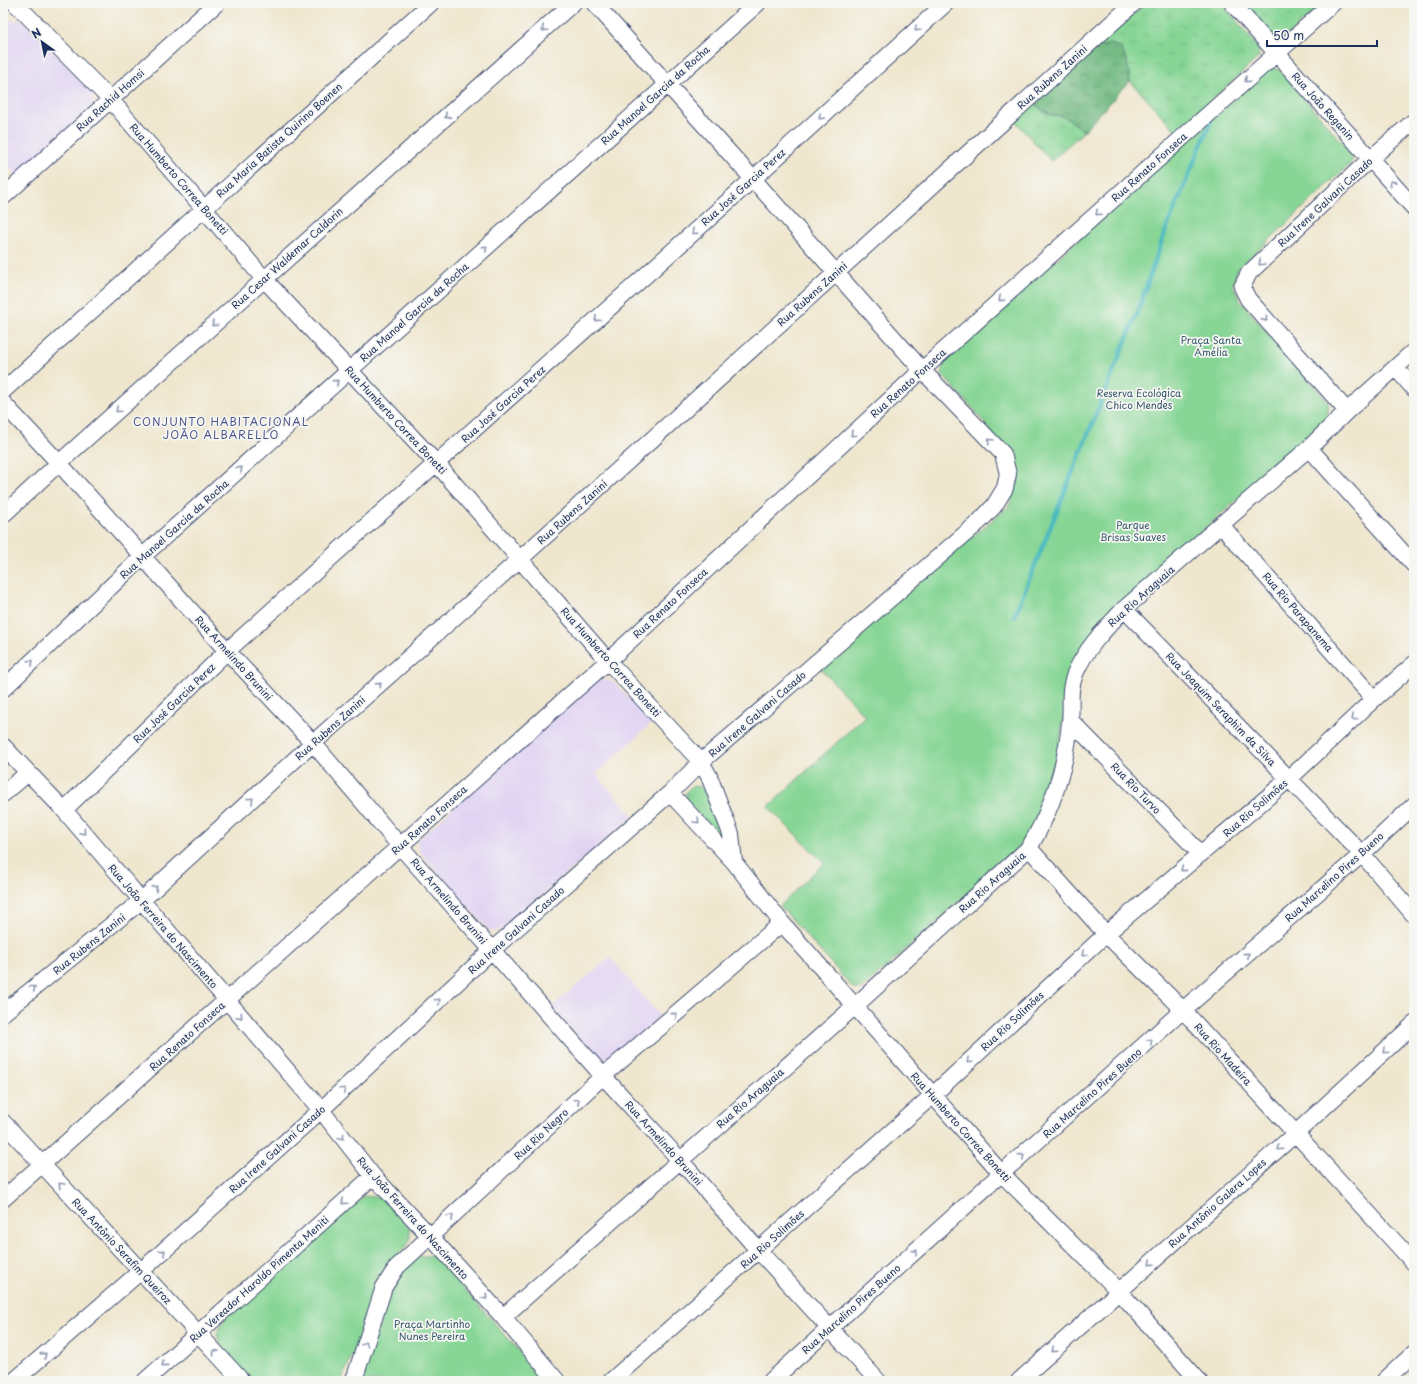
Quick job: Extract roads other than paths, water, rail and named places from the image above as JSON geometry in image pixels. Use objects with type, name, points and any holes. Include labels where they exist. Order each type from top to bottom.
[{"type":"street","points":[[3,9],[10,3]]},
{"type":"street","name":"Rua Humberto Correa Bonetti","points":[[16,3],[110,99],[264,279],[437,464],[608,660],[701,762],[731,834],[734,862]]},
{"type":"street","name":"Rua Rachid Homsi","points":[[3,197],[217,3]]},
{"type":"street","name":"Rua Maria Batista Quirino Boenen","points":[[3,391],[431,3]]},
{"type":"street","name":"Rua Cesar Waldemar Caldorin","points":[[3,515],[573,3]]},
{"type":"street","points":[[594,3],[753,179],[922,370]]},
{"type":"street","name":"Rua Manoel Garcia da Rocha","points":[[3,689],[142,556],[758,3]]},
{"type":"street","name":"Rua José Garcia Perez","points":[[64,810],[227,651],[437,464],[946,3]]},
{"type":"street","name":"Rua Rubens Zanini","points":[[3,1013],[141,901],[313,743],[520,559],[1134,3]]},
{"type":"street","name":"Rua João Reganin","points":[[1232,3],[1414,208]]},
{"type":"street","name":"Rua Renato Fonseca","points":[[3,1199],[608,660],[922,370],[1332,3]]},
{"type":"street","name":"Rua Irene Galvani Casado","points":[[1347,411],[1248,299],[1242,287],[1249,274],[1370,159],[1414,121]]},
{"type":"street","name":"Rua Rio Araguaia","points":[[503,1317],[855,1006],[1029,848],[1042,827],[1059,782],[1071,721],[1070,694],[1075,674],[1083,658],[1105,629],[1124,609],[1309,448],[1347,411],[1414,351]]},
{"type":"street","points":[[1396,368],[1414,389]]},
{"type":"street","name":"Rua Irene Galvani Casado","points":[[14,1381],[141,1271],[321,1110],[492,950],[670,793],[701,762],[980,521],[994,506],[1005,488],[1008,474],[1003,454],[922,370]]},
{"type":"street","name":"Rua Armelindo Brunini","points":[[3,403],[60,463],[227,651],[313,743],[400,846],[492,950],[680,1160],[759,1251],[878,1381]]},
{"type":"street","points":[[1309,448],[1414,565]]},
{"type":"street","name":"Rua Rio Parapanema","points":[[1221,525],[1374,699]]},
{"type":"street","name":"Rua Joaquim Seraphim da Silva","points":[[1124,609],[1362,854],[1414,915]]},
{"type":"street","name":"Rua Rio Solimões","points":[[611,1381],[759,1251],[932,1095],[1106,934],[1289,779],[1374,699],[1414,664]]},
{"type":"street","name":"Rua Rio Turvo","points":[[1071,721],[1201,854]]},
{"type":"street","name":"Rua João Ferreira do Nascimento","points":[[5,752],[64,810],[321,1110],[373,1176],[430,1236],[503,1317],[557,1381]]},
{"type":"street","points":[[3,794],[28,773]]},
{"type":"street","name":"Rua Humberto Correa Bonetti","points":[[670,793],[734,862],[782,923],[1002,1174],[1119,1292],[1199,1381]]},
{"type":"street","name":"Rua Marcelino Pires Bueno","points":[[771,1381],[1183,1010],[1362,854],[1414,805]]},
{"type":"street","name":"Rua Rio Madeira","points":[[1029,848],[1106,934],[1183,1010],[1414,1263]]},
{"type":"street","name":"Rua Rio Negro","points":[[352,1381],[355,1377],[384,1286],[396,1267],[604,1076],[782,923]]},
{"type":"street","name":"Rua Antônio Galera Lopes","points":[[1019,1381],[1295,1134],[1414,1024]]},
{"type":"street","name":"Rua Antônio Serafim Queiroz","points":[[3,1122],[242,1381]]},
{"type":"street","name":"Rua Vereador Haroldo Pimenta Meniti","points":[[145,1381],[373,1176]]},
{"type":"street","points":[[1384,1381],[1414,1353]]},
{"type":"waterway","points":[[1014,617],[1139,308],[1165,232],[1211,121]]},
{"type":"district","name":"CONJUNTO HABITACIONAL JOÃO ALBARELLO","points":[[221,428]]},
{"type":"park label","name":"Praça Santa Amélia","points":[[1211,346]]},
{"type":"park label","name":"Reserva Ecológica Chico Mendes","points":[[1139,398]]},
{"type":"park label","name":"Parque Brisas Suaves","points":[[1133,530]]},
{"type":"park label","name":"Praça Martinho Nunes Pereira","points":[[432,1330]]}]
